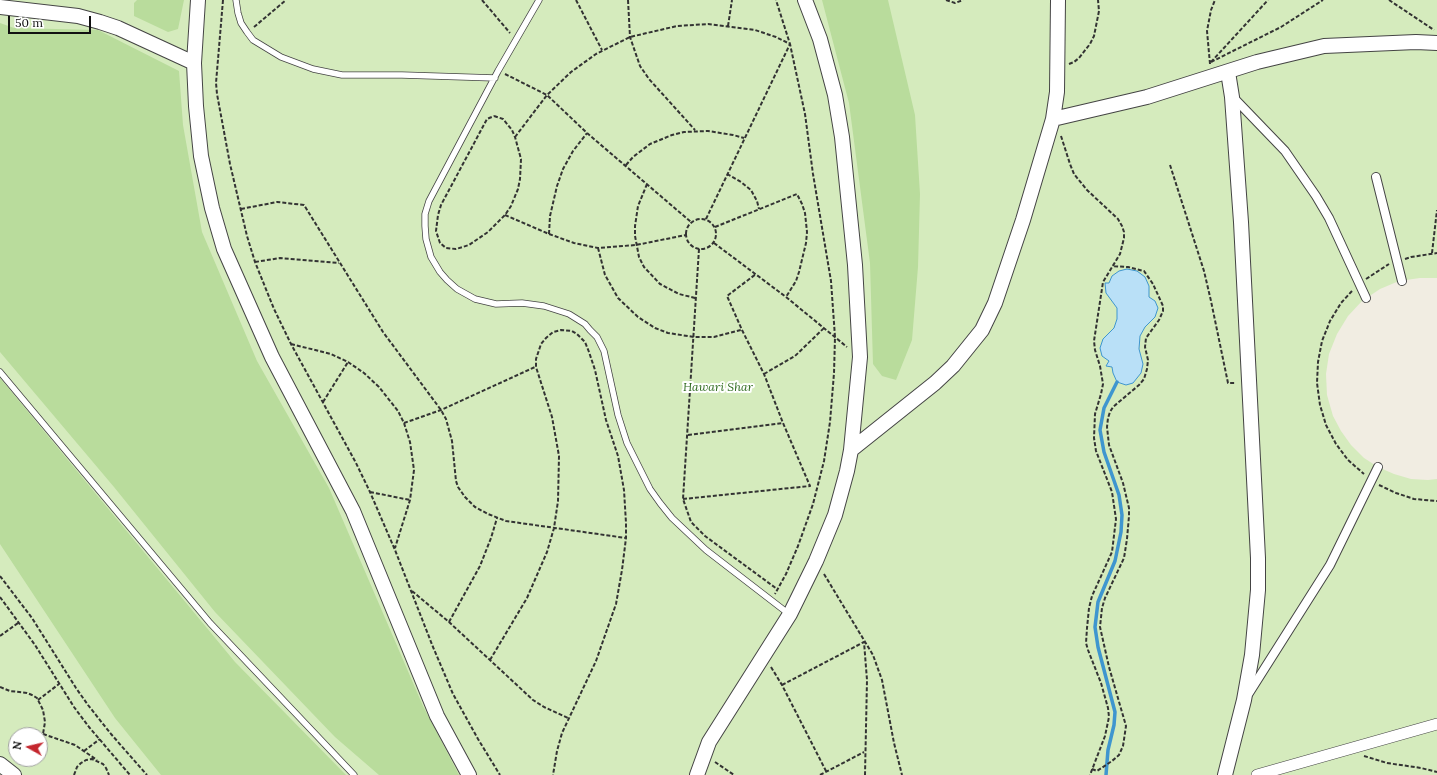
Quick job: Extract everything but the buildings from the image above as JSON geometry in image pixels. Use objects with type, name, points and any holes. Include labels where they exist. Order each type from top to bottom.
[{"type":"street","points":[[198,0],[194,63],[196,106],[202,156],[212,208],[224,249],[272,357],[352,511],[437,716],[469,775]]},
{"type":"street","points":[[697,775],[713,736],[790,614],[816,561],[835,515],[851,450],[860,357],[855,265],[842,137],[835,95],[820,39],[805,0]]},
{"type":"street","points":[[851,450],[954,366],[982,330],[996,303],[1023,220],[1053,119],[1057,92],[1058,0]]},
{"type":"street","points":[[0,7],[78,16],[100,22],[118,28],[194,63]]},
{"type":"street","points":[[1053,119],[1148,97],[1212,70],[1228,72],[1264,61],[1324,46],[1416,42],[1437,43]]},
{"type":"street","points":[[1225,775],[1244,700],[1252,655],[1258,590],[1258,558],[1250,385],[1241,229],[1232,97],[1228,72]]},
{"type":"street","points":[[1232,97],[1285,151],[1294,164],[1329,218],[1366,298]]},
{"type":"street","points":[[1376,177],[1402,281]]},
{"type":"street","points":[[1244,700],[1330,565],[1378,467]]},
{"type":"street","points":[[1257,775],[1350,750],[1437,724]]},
{"type":"street","points":[[0,764],[14,775]]},
{"type":"lane","points":[[236,0],[239,18],[247,32],[260,45],[281,57],[304,66],[328,73],[348,75],[495,78]]},
{"type":"lane","points":[[539,0],[498,71],[429,201],[425,220],[428,248],[440,272],[457,288],[475,299],[496,304],[522,303],[544,306],[573,317],[585,324],[597,337],[604,351],[622,428],[632,455],[650,488],[672,518],[706,550],[790,614]]},
{"type":"lane","points":[[0,372],[210,623],[354,775]]},
{"type":"path","points":[[223,0],[218,54],[217,94],[222,126],[255,262],[274,309],[291,344],[356,463],[370,492],[453,694],[500,775]]},
{"type":"path","points":[[247,32],[286,0]]},
{"type":"path","points":[[482,0],[516,40]]},
{"type":"path","points":[[576,0],[602,50]]},
{"type":"path","points":[[628,0],[630,37],[637,60],[644,72],[695,130]]},
{"type":"path","points":[[728,26],[732,0]]},
{"type":"path","points":[[771,600],[786,574],[798,546],[813,504],[824,461],[833,387],[835,337],[831,281],[813,174],[805,114],[790,44],[776,0]]},
{"type":"path","points":[[946,0],[955,3],[963,0]]},
{"type":"path","points":[[1058,65],[1067,65],[1074,62],[1090,44],[1098,21],[1098,0]]},
{"type":"path","points":[[1212,70],[1207,31],[1211,10],[1215,0]]},
{"type":"path","points":[[1212,70],[1268,0]]},
{"type":"path","points":[[1212,70],[1281,28],[1323,0]]},
{"type":"path","points":[[1389,0],[1437,32]]},
{"type":"path","points":[[515,138],[547,95],[571,72],[602,50],[630,37],[657,30],[691,24],[708,24],[754,30],[776,37],[790,44]]},
{"type":"path","points":[[706,219],[790,44]]},
{"type":"path","points":[[498,71],[547,95],[587,133],[691,222]]},
{"type":"path","points":[[494,116],[500,117],[507,123],[515,138],[520,159],[520,179],[515,197],[505,214],[488,232],[474,242],[461,248],[446,248],[442,246],[437,237],[436,222],[441,204],[488,119],[494,116]]},
{"type":"path","points":[[1053,119],[1063,141],[1074,174],[1087,190],[1111,212],[1122,226],[1124,238],[1116,261],[1106,275],[1102,287],[1094,341],[1103,384],[1095,414],[1094,438],[1096,451],[1112,492],[1116,519],[1112,552],[1092,596],[1089,608],[1086,643],[1101,683],[1109,717],[1105,736],[1090,775]]},
{"type":"path","points":[[626,165],[640,151],[655,142],[672,135],[695,130],[718,132],[744,138]]},
{"type":"path","points":[[548,234],[550,216],[557,186],[573,152],[587,133]]},
{"type":"path","points":[[1170,164],[1204,271],[1228,383],[1250,385]]},
{"type":"path","points":[[727,174],[751,190],[757,201],[759,209]]},
{"type":"path","points":[[647,184],[638,206],[636,216],[636,244],[639,256],[650,276],[660,284],[680,294],[695,298]]},
{"type":"path","points":[[715,227],[797,194],[802,204],[807,221],[805,254],[796,281],[786,297]]},
{"type":"path","points":[[241,209],[277,202],[304,205],[383,332],[441,410],[446,419],[452,441],[456,481],[458,487],[475,507],[496,518],[626,538]]},
{"type":"path","points":[[1432,253],[1437,210]]},
{"type":"path","points":[[505,214],[548,234],[574,243],[598,248],[636,244],[686,235]]},
{"type":"path","points":[[696,219],[706,219],[715,227],[717,234],[714,243],[709,247],[699,249],[690,244],[686,235],[688,225],[696,219]]},
{"type":"path","points":[[714,243],[786,297],[835,337]]},
{"type":"path","points":[[598,248],[605,275],[618,298],[628,308],[655,328],[668,333],[694,337],[714,337],[742,330]]},
{"type":"path","points":[[699,249],[683,499],[691,522],[705,536],[777,589]]},
{"type":"path","points":[[1336,444],[1326,425],[1320,405],[1317,384],[1318,362],[1322,341],[1330,321],[1341,303],[1360,283],[1372,274],[1397,261],[1411,256],[1437,253]]},
{"type":"path","points":[[255,262],[280,258],[339,263]]},
{"type":"path","points":[[1092,769],[1097,771],[1119,755],[1123,746],[1126,726],[1101,636],[1101,620],[1105,598],[1124,558],[1129,516],[1129,508],[1109,445],[1106,427],[1113,407],[1139,385],[1146,374],[1148,360],[1145,347],[1146,338],[1159,320],[1163,311],[1163,306],[1153,284],[1144,271],[1128,267],[1112,266]]},
{"type":"path","points":[[683,499],[810,486],[764,374],[727,296],[756,274]]},
{"type":"path","points":[[764,374],[795,356],[824,328]]},
{"type":"path","points":[[490,660],[527,598],[547,552],[554,528],[558,501],[559,456],[552,418],[536,367],[536,359],[538,350],[546,338],[553,332],[561,330],[572,331],[585,342],[595,370],[606,420],[618,456],[624,490],[626,538],[622,570],[613,615],[596,661],[568,718],[557,751],[553,775]]},
{"type":"path","points":[[291,344],[331,354],[348,362],[364,373],[379,387],[398,411],[404,423],[413,456],[414,470],[410,500],[395,550]]},
{"type":"path","points":[[323,402],[348,362]]},
{"type":"path","points":[[404,423],[441,410],[536,367]]},
{"type":"path","points":[[688,435],[783,423]]},
{"type":"path","points":[[370,492],[410,500]]},
{"type":"path","points":[[449,622],[480,566],[491,538],[496,518]]},
{"type":"path","points":[[816,561],[873,655],[882,680],[894,743],[902,775]]},
{"type":"path","points":[[0,576],[32,618],[88,705],[147,775]]},
{"type":"path","points":[[410,590],[449,622],[533,700],[568,718]]},
{"type":"path","points":[[0,597],[78,712],[130,775]]},
{"type":"path","points":[[0,636],[19,623]]},
{"type":"path","points":[[782,685],[864,642]]},
{"type":"path","points":[[864,642],[867,687],[864,752],[865,775]]},
{"type":"path","points":[[764,656],[782,685],[826,771]]},
{"type":"path","points":[[38,700],[59,684]]},
{"type":"path","points":[[0,687],[10,691],[32,695],[38,700],[44,716],[44,727]]},
{"type":"path","points":[[48,736],[68,742],[84,751],[103,764],[109,775]]},
{"type":"path","points":[[84,751],[100,739]]},
{"type":"path","points":[[1350,750],[1375,760],[1437,772]]},
{"type":"path","points":[[820,775],[864,752]]},
{"type":"path","points":[[704,755],[734,775]]},
{"type":"path","points":[[74,775],[77,767],[81,763],[86,760],[96,760]]},
{"type":"green space","name":"Hawari Shar","points":[[0,0],[1437,0],[1437,775],[0,775]]},
{"type":"green space","points":[[137,0],[184,0],[178,29],[168,32],[134,16],[134,3]]},
{"type":"green space","points":[[822,0],[888,0],[915,115],[920,194],[918,267],[912,340],[896,380],[882,376],[873,364],[870,263],[849,103]]},
{"type":"green space","points":[[0,23],[14,28],[98,30],[179,71],[183,125],[202,232],[257,361],[329,488],[423,706],[459,775],[379,775],[335,737],[215,612],[114,487],[0,352]]},
{"type":"green space","points":[[0,378],[235,662],[346,775],[161,775],[115,718],[0,544]]},
{"type":"shaded area","points":[[1420,278],[1437,278],[1437,479],[1428,480],[1411,479],[1378,467],[1364,458],[1351,445],[1333,416],[1327,395],[1326,374],[1329,354],[1337,334],[1348,316],[1362,301],[1380,289],[1399,281]]},
{"type":"water","points":[[1127,269],[1137,271],[1145,277],[1149,286],[1149,297],[1155,301],[1158,308],[1155,317],[1145,327],[1140,336],[1139,349],[1143,364],[1141,373],[1133,383],[1126,385],[1117,382],[1112,367],[1106,366],[1109,361],[1102,356],[1100,348],[1103,339],[1114,328],[1117,319],[1117,308],[1106,293],[1105,283],[1109,283],[1112,276],[1119,271]]},
{"type":"waterway","points":[[1106,775],[1108,750],[1114,725],[1115,712],[1098,647],[1095,627],[1098,602],[1115,561],[1121,532],[1122,515],[1119,495],[1104,452],[1100,430],[1104,408],[1117,382]]}]
